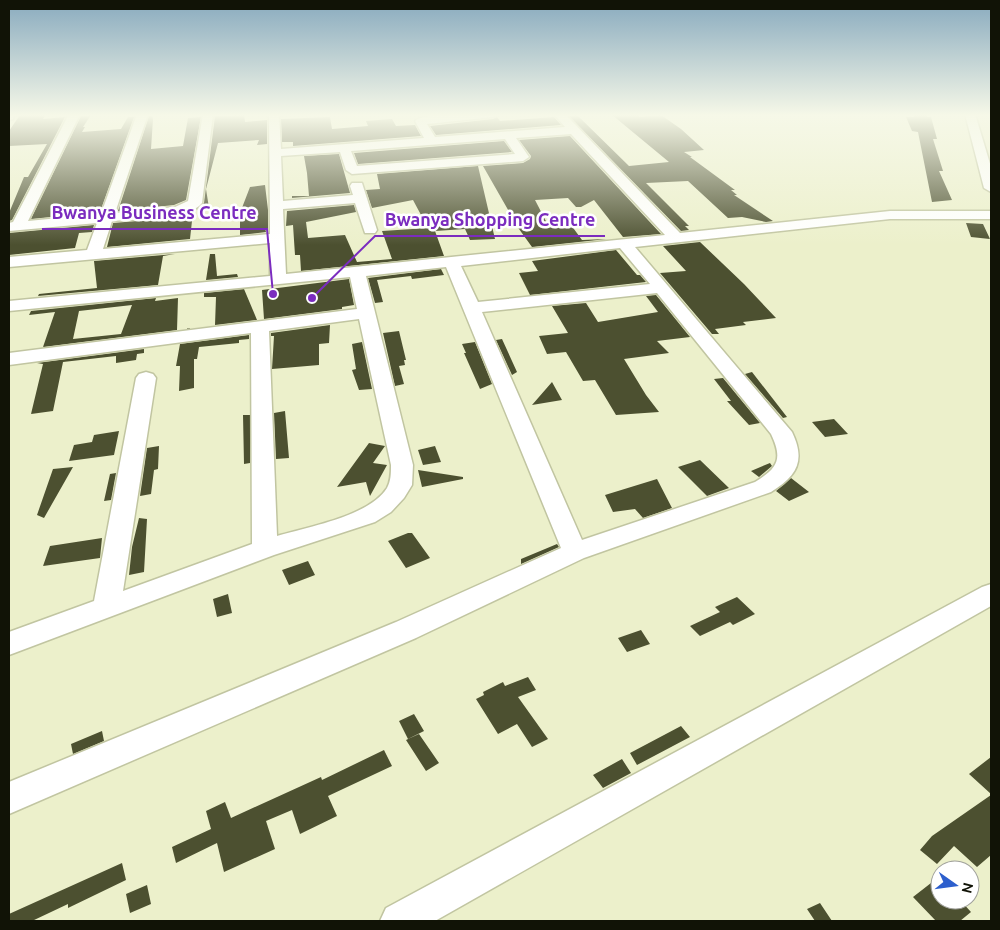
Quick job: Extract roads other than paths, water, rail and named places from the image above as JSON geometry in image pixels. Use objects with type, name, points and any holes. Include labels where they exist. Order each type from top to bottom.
[{"type":"street","points":[[13,227],[51,157]]},
{"type":"street","points":[[94,253],[128,157]]},
{"type":"street","points":[[13,227],[176,211],[194,205],[201,157]]},
{"type":"street","points":[[275,157],[278,280]]},
{"type":"street","points":[[348,157],[370,230]]},
{"type":"street","points":[[352,170],[523,157]]},
{"type":"street","points":[[600,157],[676,238]]},
{"type":"street","points":[[982,157],[991,188]]},
{"type":"street","points":[[276,206],[361,198]]},
{"type":"street","points":[[9,306],[357,272],[890,215],[991,215]]},
{"type":"street","points":[[9,262],[277,238]]},
{"type":"street","points":[[9,798],[406,630],[575,552],[763,487],[777,478],[788,464],[789,456],[788,445],[781,432],[624,244]]},
{"type":"street","points":[[452,262],[575,552]]},
{"type":"street","points":[[9,644],[107,606],[265,549],[372,514],[393,498],[402,482],[402,465],[357,272]]},
{"type":"street","points":[[471,308],[660,288]]},
{"type":"street","points":[[9,359],[368,313]]},
{"type":"street","points":[[260,327],[265,549]]},
{"type":"street","points":[[107,606],[146,378]]},
{"type":"street","points":[[398,921],[991,594]]},
{"type":"place","name":"Bwanya Business Centre","points":[[273,294]]},
{"type":"place","name":"Bwanya Shopping Centre","points":[[312,298]]}]
